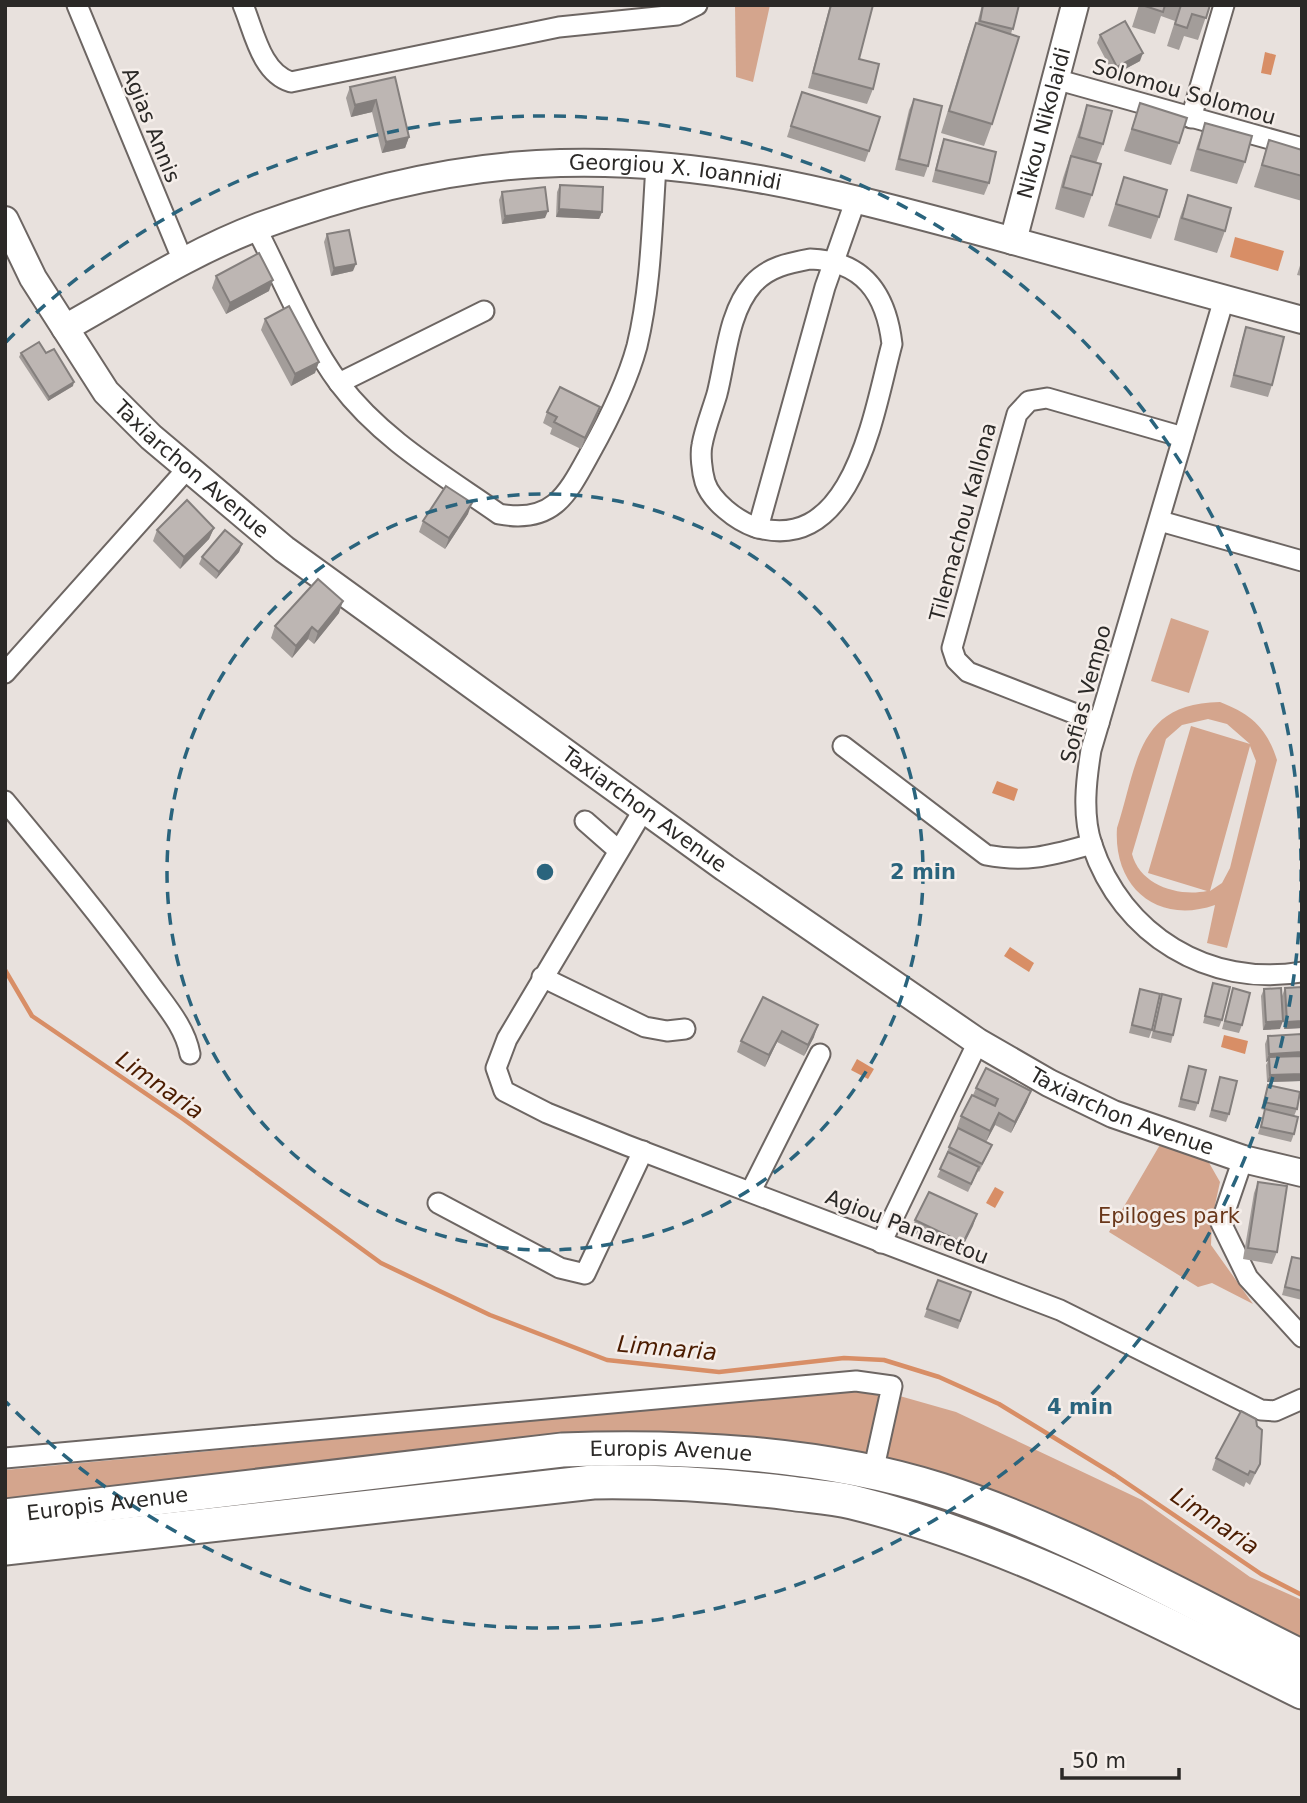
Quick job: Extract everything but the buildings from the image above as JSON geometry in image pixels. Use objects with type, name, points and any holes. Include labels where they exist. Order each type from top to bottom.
[{"type":"highway","name":"Europis Avenue","points":[[5,1516],[575,1450],[672,1450],[775,1458],[873,1472],[940,1490],[1038,1527],[1302,1657]]},
{"type":"highway","name":"Europis Avenue","points":[[5,1548],[593,1482],[661,1481],[746,1488],[851,1502],[957,1534],[1072,1579],[1302,1692]]},
{"type":"main road","name":"Nikou Nikolaidi","points":[[1013,240],[1075,5]]},
{"type":"main road","name":"Georgiou X. Ioannidi","points":[[65,328],[183,261],[256,228],[356,196],[477,170],[536,164],[656,166],[765,178],[1013,240],[1302,320]]},
{"type":"main road","name":"Taxiarchon Avenue","points":[[5,220],[33,278],[106,392],[129,418],[284,549],[644,809],[978,1041],[1049,1083],[1113,1114],[1243,1159],[1302,1173]]},
{"type":"street","name":"Agias Annis","points":[[77,5],[183,261]]},
{"type":"street","points":[[243,5],[268,66],[282,79],[291,82],[559,27],[677,15],[697,5]]},
{"type":"street","points":[[1191,118],[1224,5]]},
{"type":"street","name":"Solomou Solomou","points":[[1055,79],[1302,148]]},
{"type":"street","points":[[256,228],[339,383],[366,415],[398,444],[499,514],[518,517],[541,514],[561,501],[610,417],[636,347],[646,293],[656,166]]},
{"type":"street","points":[[758,528],[835,260],[856,199]]},
{"type":"street","points":[[810,259],[835,260],[865,279],[881,299],[889,320],[892,344],[874,407],[846,488],[828,513],[807,525],[779,531],[758,528],[742,522],[722,505],[705,483],[701,448],[737,310],[753,284],[778,266],[810,259]]},
{"type":"street","name":"Sofias Vempo","points":[[1224,299],[1099,723],[1086,777],[1087,822],[1092,844],[1112,890],[1126,909],[1160,942],[1225,972],[1274,976],[1302,972]]},
{"type":"street","points":[[339,383],[484,311]]},
{"type":"street","name":"Tilemachou Kallona","points":[[1099,723],[968,672],[953,654],[952,648],[1017,414],[1029,401],[1047,398],[1182,437]]},
{"type":"street","points":[[5,673],[187,469]]},
{"type":"street","points":[[1160,521],[1302,561]]},
{"type":"street","points":[[843,746],[986,855],[1012,860],[1038,859],[1092,844]]},
{"type":"street","points":[[5,801],[95,909],[181,1028],[190,1054]]},
{"type":"street","points":[[644,809],[542,977],[645,1027],[667,1031],[685,1028]]},
{"type":"street","points":[[585,821],[618,850]]},
{"type":"street","name":"Agiou Panaretou","points":[[542,977],[508,1039],[496,1068],[497,1078],[505,1091],[547,1113],[643,1151],[1060,1310],[1261,1410],[1275,1411],[1302,1399]]},
{"type":"street","points":[[880,1243],[978,1041]]},
{"type":"street","points":[[751,1191],[820,1054]]},
{"type":"street","points":[[438,1202],[560,1268],[585,1274],[643,1151]]},
{"type":"street","points":[[1243,1159],[1221,1223],[1248,1278],[1302,1337]]},
{"type":"street","points":[[5,1458],[856,1381],[892,1386],[873,1472]]},
{"type":"green space","points":[[735,5],[770,5],[753,82],[736,77]]},
{"type":"green space","points":[[1171,618],[1209,631],[1189,693],[1151,681]]},
{"type":"green space","points":[[1220,702],[1249,717],[1263,731],[1277,760],[1227,948],[1207,943],[1215,905],[1194,910],[1175,910],[1143,897],[1131,884],[1118,849],[1117,828],[1145,741],[1156,725],[1172,713],[1193,705]],"holes":[[[1208,719],[1227,724],[1250,744],[1191,726],[1148,873],[1207,891],[1184,892],[1152,881],[1136,865],[1132,854],[1166,739],[1182,725]],[[1250,746],[1256,761],[1230,868],[1222,883],[1210,891]]]},
{"type":"green space","name":"Epiloges park","points":[[1161,1143],[1208,1161],[1220,1182],[1212,1219],[1211,1245],[1253,1304],[1212,1283],[1198,1287],[1109,1232]]},
{"type":"green space","points":[[861,1385],[956,1412],[1142,1500],[1250,1577],[1302,1600],[1302,1644],[922,1475],[619,1444],[5,1506],[5,1470],[736,1402]]},
{"type":"shaded area","points":[[1265,52],[1276,55],[1271,75],[1261,73]]},
{"type":"shaded area","points":[[1235,237],[1284,251],[1278,271],[1230,257]]},
{"type":"shaded area","points":[[997,781],[1018,789],[1014,801],[992,793]]},
{"type":"shaded area","points":[[1010,947],[1034,963],[1029,972],[1004,956]]},
{"type":"shaded area","points":[[1224,1035],[1248,1041],[1245,1054],[1221,1047]]},
{"type":"shaded area","points":[[857,1059],[874,1069],[868,1079],[851,1070]]},
{"type":"shaded area","points":[[995,1187],[1004,1192],[995,1208],[986,1203]]},
{"type":"waterway","name":"Limnaria","points":[[5,970],[32,1016],[183,1119],[381,1263],[490,1315],[607,1360],[719,1372],[844,1358],[884,1360],[939,1377],[999,1404],[1115,1475],[1261,1574],[1302,1595]]}]
